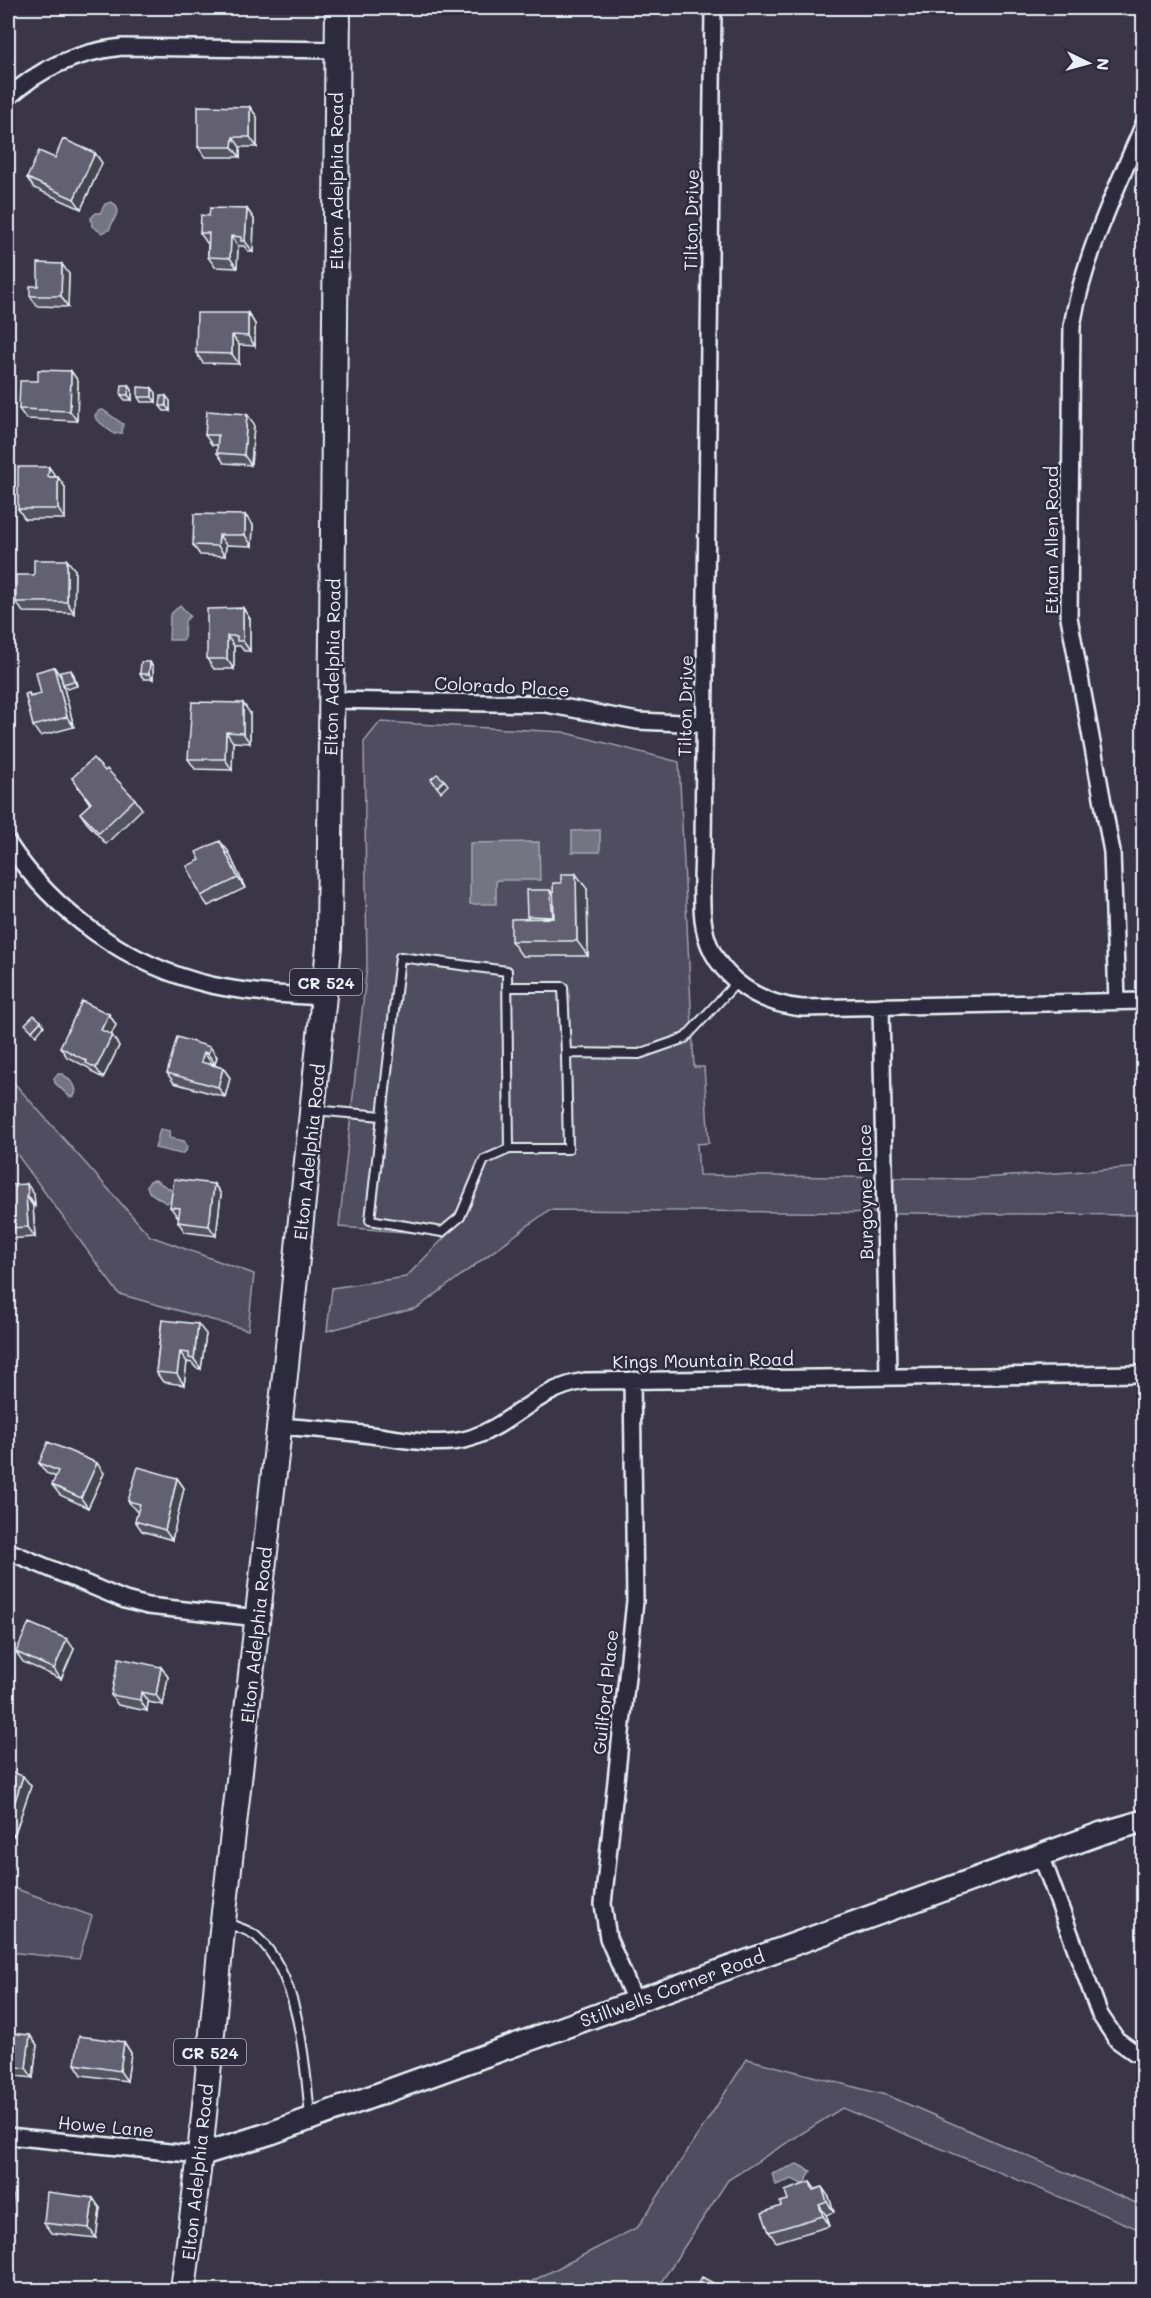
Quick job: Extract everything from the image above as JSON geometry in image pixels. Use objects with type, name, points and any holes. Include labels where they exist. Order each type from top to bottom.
[{"type":"main road","name":"Elton Adelphia Road","points":[[183,2290],[200,2155],[223,1921],[279,1426],[329,947],[338,8]]},
{"type":"street","name":"Tilton Drive","points":[[713,8],[704,724],[703,919],[708,941],[725,971],[737,982],[754,994],[786,1006],[1143,1002]]},
{"type":"street","points":[[8,98],[53,65],[103,49],[122,47],[337,50]]},
{"type":"street","name":"Ethan Allen Road","points":[[1117,1002],[1112,852],[1069,617],[1072,326],[1078,292],[1088,259],[1143,124]]},
{"type":"street","name":"Colorado Place","points":[[332,700],[546,704],[638,721],[704,724]]},
{"type":"street","points":[[8,843],[23,865],[67,911],[109,942],[156,967],[186,978],[237,990],[325,997]]},
{"type":"street","name":"Burgoyne Place","points":[[881,1006],[888,1377]]},
{"type":"street","name":"Kings Mountain Road","points":[[279,1426],[450,1442],[469,1439],[486,1432],[557,1388],[585,1381],[1143,1374]]},
{"type":"street","name":"Guilford Place","points":[[632,1380],[635,1601],[603,1904],[608,1938],[635,2001]]},
{"type":"street","points":[[8,1551],[125,1600],[172,1611],[258,1618]]},
{"type":"street","name":"Stillwells Corner Road","points":[[200,2155],[310,2119],[1102,1833],[1143,1821]]},
{"type":"street","points":[[1041,1855],[1100,2015],[1117,2040],[1143,2056]]},
{"type":"street","name":"Howe Lane","points":[[8,2136],[200,2155]]},
{"type":"lane","points":[[507,987],[563,987],[568,1149],[509,1149],[484,1160],[460,1217],[442,1232],[370,1220],[400,957],[507,971],[507,987],[509,1149]]},
{"type":"lane","points":[[566,1053],[639,1054],[685,1038],[737,982]]},
{"type":"lane","points":[[313,1109],[382,1116]]},
{"type":"lane","points":[[223,1921],[255,1936],[278,1965],[298,2023],[310,2119]]},
{"type":"shaded area","points":[[380,722],[563,732],[679,762],[694,1067],[704,1067],[709,1143],[697,1144],[699,1175],[967,1179],[1143,1167],[1143,1215],[549,1210],[417,1308],[327,1331],[332,1288],[406,1277],[447,1235],[339,1227],[367,965],[364,742]]},
{"type":"shaded area","points":[[8,1076],[150,1236],[254,1274],[248,1330],[119,1294],[8,1142]]},
{"type":"shaded area","points":[[8,1886],[92,1916],[79,1959],[8,1952]]},
{"type":"shaded area","points":[[747,2059],[889,2096],[1143,2206],[1143,2231],[842,2108],[728,2180],[656,2290],[515,2290],[638,2227]]},
{"type":"water","points":[[111,202],[116,205],[118,211],[109,230],[102,233],[92,226],[91,218],[96,213],[100,213],[105,204]]},
{"type":"water","points":[[100,410],[123,424],[122,433],[114,434],[96,419],[95,415]]},
{"type":"water","points":[[180,605],[190,616],[185,621],[184,640],[169,640],[170,615]]},
{"type":"water","points":[[600,830],[600,852],[572,852],[572,831]]},
{"type":"water","points":[[539,842],[540,880],[496,880],[496,904],[470,904],[470,843]]},
{"type":"water","points":[[58,1074],[63,1074],[73,1084],[76,1090],[74,1096],[70,1097],[55,1083],[54,1078]]},
{"type":"water","points":[[160,1129],[170,1131],[169,1138],[184,1141],[187,1146],[186,1151],[181,1154],[155,1148]]},
{"type":"water","points":[[155,1180],[173,1191],[174,1197],[170,1202],[166,1203],[149,1192],[147,1186],[150,1181]]},
{"type":"water","points":[[797,2164],[811,2171],[804,2185],[792,2179],[776,2185],[772,2174]]},
{"type":"building","points":[[198,106],[250,107],[250,137],[233,137],[232,147],[198,147]]},
{"type":"building","points":[[63,139],[95,153],[74,199],[27,178],[39,151],[55,158]]},
{"type":"building","points":[[210,208],[247,209],[245,241],[241,241],[241,237],[231,236],[230,258],[208,257],[209,233],[200,233],[201,215],[209,216]]},
{"type":"building","points":[[38,263],[62,264],[61,296],[30,296],[30,286],[38,286]]},
{"type":"building","points":[[197,313],[248,313],[248,336],[232,335],[232,354],[196,353]]},
{"type":"building","points":[[38,370],[71,371],[70,411],[19,409],[20,381],[38,381]]},
{"type":"building","points":[[122,385],[129,385],[128,395],[121,395]]},
{"type":"building","points":[[138,387],[152,388],[152,397],[138,397]]},
{"type":"building","points":[[161,396],[166,396],[166,406],[160,406]]},
{"type":"building","points":[[207,411],[247,414],[244,455],[217,453],[218,435],[205,435]]},
{"type":"building","points":[[18,467],[49,467],[48,477],[58,477],[58,509],[18,509]]},
{"type":"building","points":[[194,514],[245,515],[245,535],[219,535],[218,546],[193,545]]},
{"type":"building","points":[[34,560],[67,560],[67,602],[16,602],[16,575],[34,575]]},
{"type":"building","points":[[243,608],[243,641],[237,641],[237,636],[227,636],[227,659],[207,659],[207,609]]},
{"type":"building","points":[[141,662],[150,662],[149,674],[140,674]]},
{"type":"building","points":[[54,667],[67,717],[33,726],[25,694],[29,693],[30,697],[41,694],[36,672]]},
{"type":"building","points":[[71,670],[74,681],[63,684],[60,672]]},
{"type":"building","points":[[192,702],[243,703],[243,733],[226,732],[225,759],[188,759]]},
{"type":"building","points":[[93,758],[105,771],[107,769],[135,799],[99,833],[80,813],[91,803],[72,778]]},
{"type":"building","points":[[437,774],[444,780],[437,787],[431,779]]},
{"type":"building","points":[[220,841],[238,878],[201,896],[187,866],[200,860],[196,852]]},
{"type":"building","points":[[561,874],[576,874],[577,941],[511,941],[511,919],[554,918],[553,883],[561,883]]},
{"type":"building","points":[[526,890],[550,890],[553,917],[527,916]]},
{"type":"building","points":[[82,1001],[109,1014],[101,1030],[112,1035],[96,1068],[60,1047]]},
{"type":"building","points":[[34,1015],[41,1021],[32,1031],[25,1024]]},
{"type":"building","points":[[177,1037],[210,1047],[208,1054],[204,1052],[201,1062],[223,1068],[218,1087],[167,1073]]},
{"type":"building","points":[[174,1179],[214,1184],[209,1226],[178,1222],[180,1208],[170,1207]]},
{"type":"building","points":[[27,1184],[28,1227],[8,1228],[8,1185]]},
{"type":"building","points":[[162,1320],[198,1324],[194,1359],[189,1358],[189,1353],[180,1352],[177,1374],[156,1372]]},
{"type":"building","points":[[48,1442],[97,1463],[81,1498],[52,1485],[58,1471],[39,1463]]},
{"type":"building","points":[[138,1467],[177,1478],[165,1530],[135,1521],[140,1504],[128,1501]]},
{"type":"building","points":[[29,1623],[67,1639],[54,1669],[16,1652]]},
{"type":"building","points":[[119,1658],[161,1667],[156,1695],[141,1692],[140,1700],[111,1695]]},
{"type":"building","points":[[8,1771],[23,1776],[8,1823]]},
{"type":"building","points":[[8,2033],[30,2035],[26,2068],[8,2066]]},
{"type":"building","points":[[79,2036],[124,2042],[120,2071],[75,2064]]},
{"type":"building","points":[[810,2182],[813,2190],[822,2187],[827,2202],[819,2205],[823,2216],[769,2232],[762,2213],[781,2206],[780,2202],[788,2200],[785,2191]]},
{"type":"building","points":[[47,2192],[93,2198],[89,2228],[44,2223]]},
{"type":"building","points":[[702,2277],[726,2290],[694,2290]]}]
